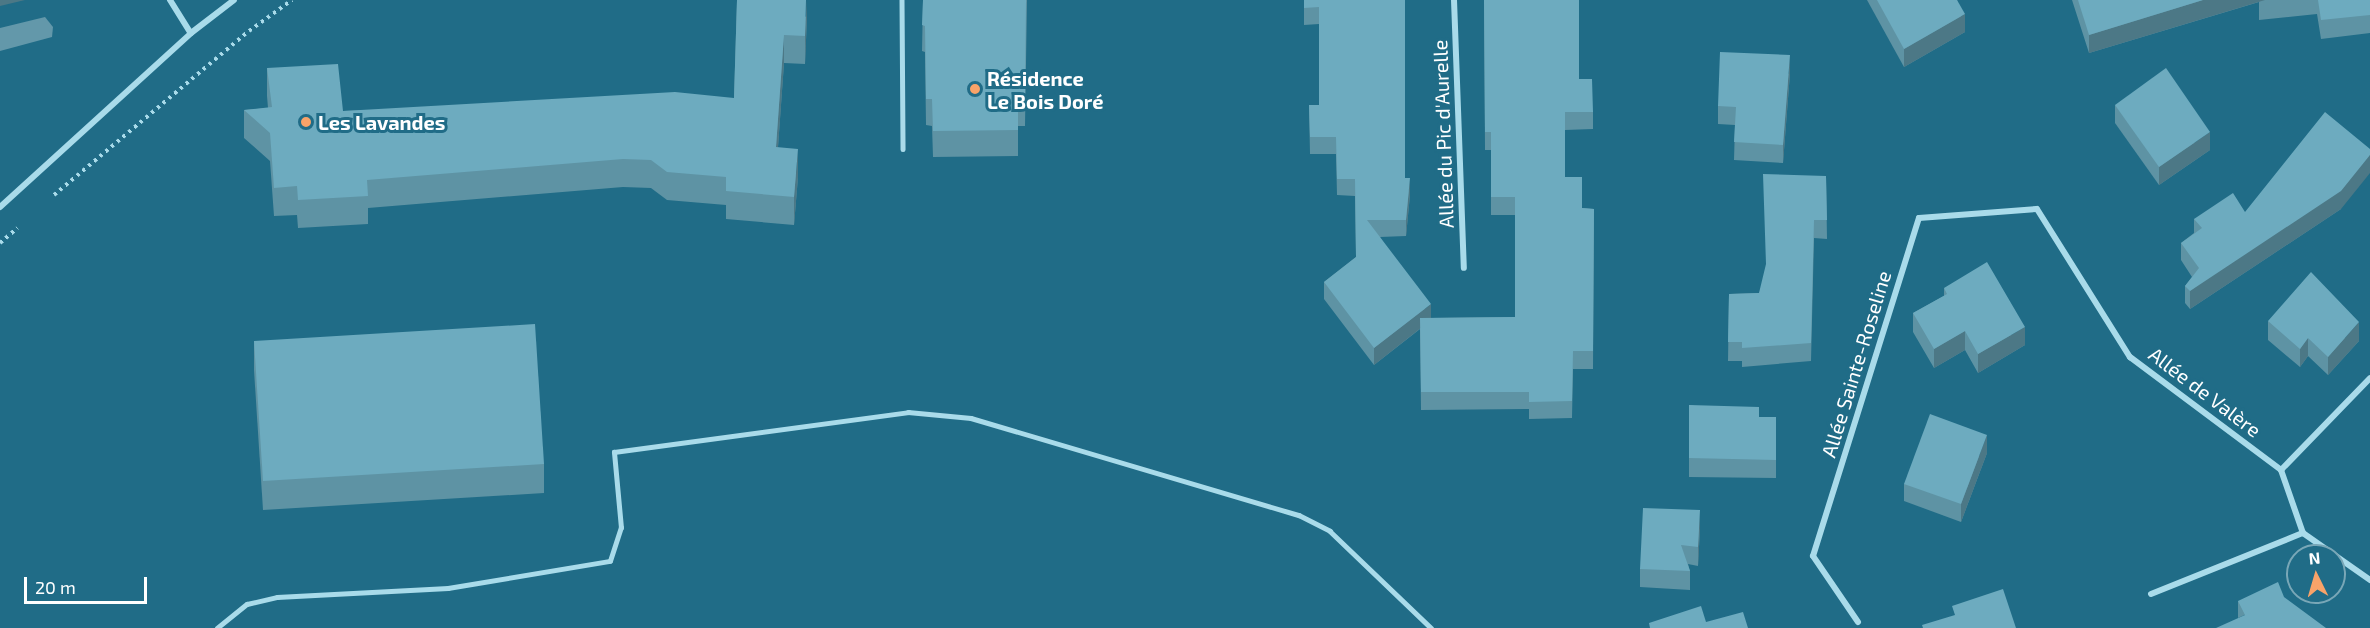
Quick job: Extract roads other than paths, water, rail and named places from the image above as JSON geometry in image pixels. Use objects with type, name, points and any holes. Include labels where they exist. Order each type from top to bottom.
[{"type":"street","points":[[170,0],[190,33]]},
{"type":"street","points":[[0,207],[190,33],[234,0]]},
{"type":"street","name":"Allée du Pic d'Aurelle","points":[[1454,0],[1464,268]]},
{"type":"street","name":"Allée de Valère","points":[[2037,209],[2130,357],[2281,470]]},
{"type":"street","name":"Allée Sainte-Roseline","points":[[1858,622],[1813,556],[1919,218],[2037,209]]},
{"type":"street","points":[[2370,378],[2281,470],[2303,533],[2370,580]]},
{"type":"street","points":[[2151,594],[2303,533]]},
{"type":"lane","points":[[902,0],[903,149]]},
{"type":"lane","points":[[217,628],[247,604],[277,597],[448,588],[610,561],[621,528],[612,463],[614,452],[917,412],[971,418],[1299,515],[1330,531],[1431,628]]},
{"type":"water","points":[[45,17],[53,27],[52,37],[0,51],[0,28]]},
{"type":"place","name":"Résidence Le Bois Doré","points":[[975,89]]},
{"type":"place","name":"Les Lavandes","points":[[306,122]]}]
